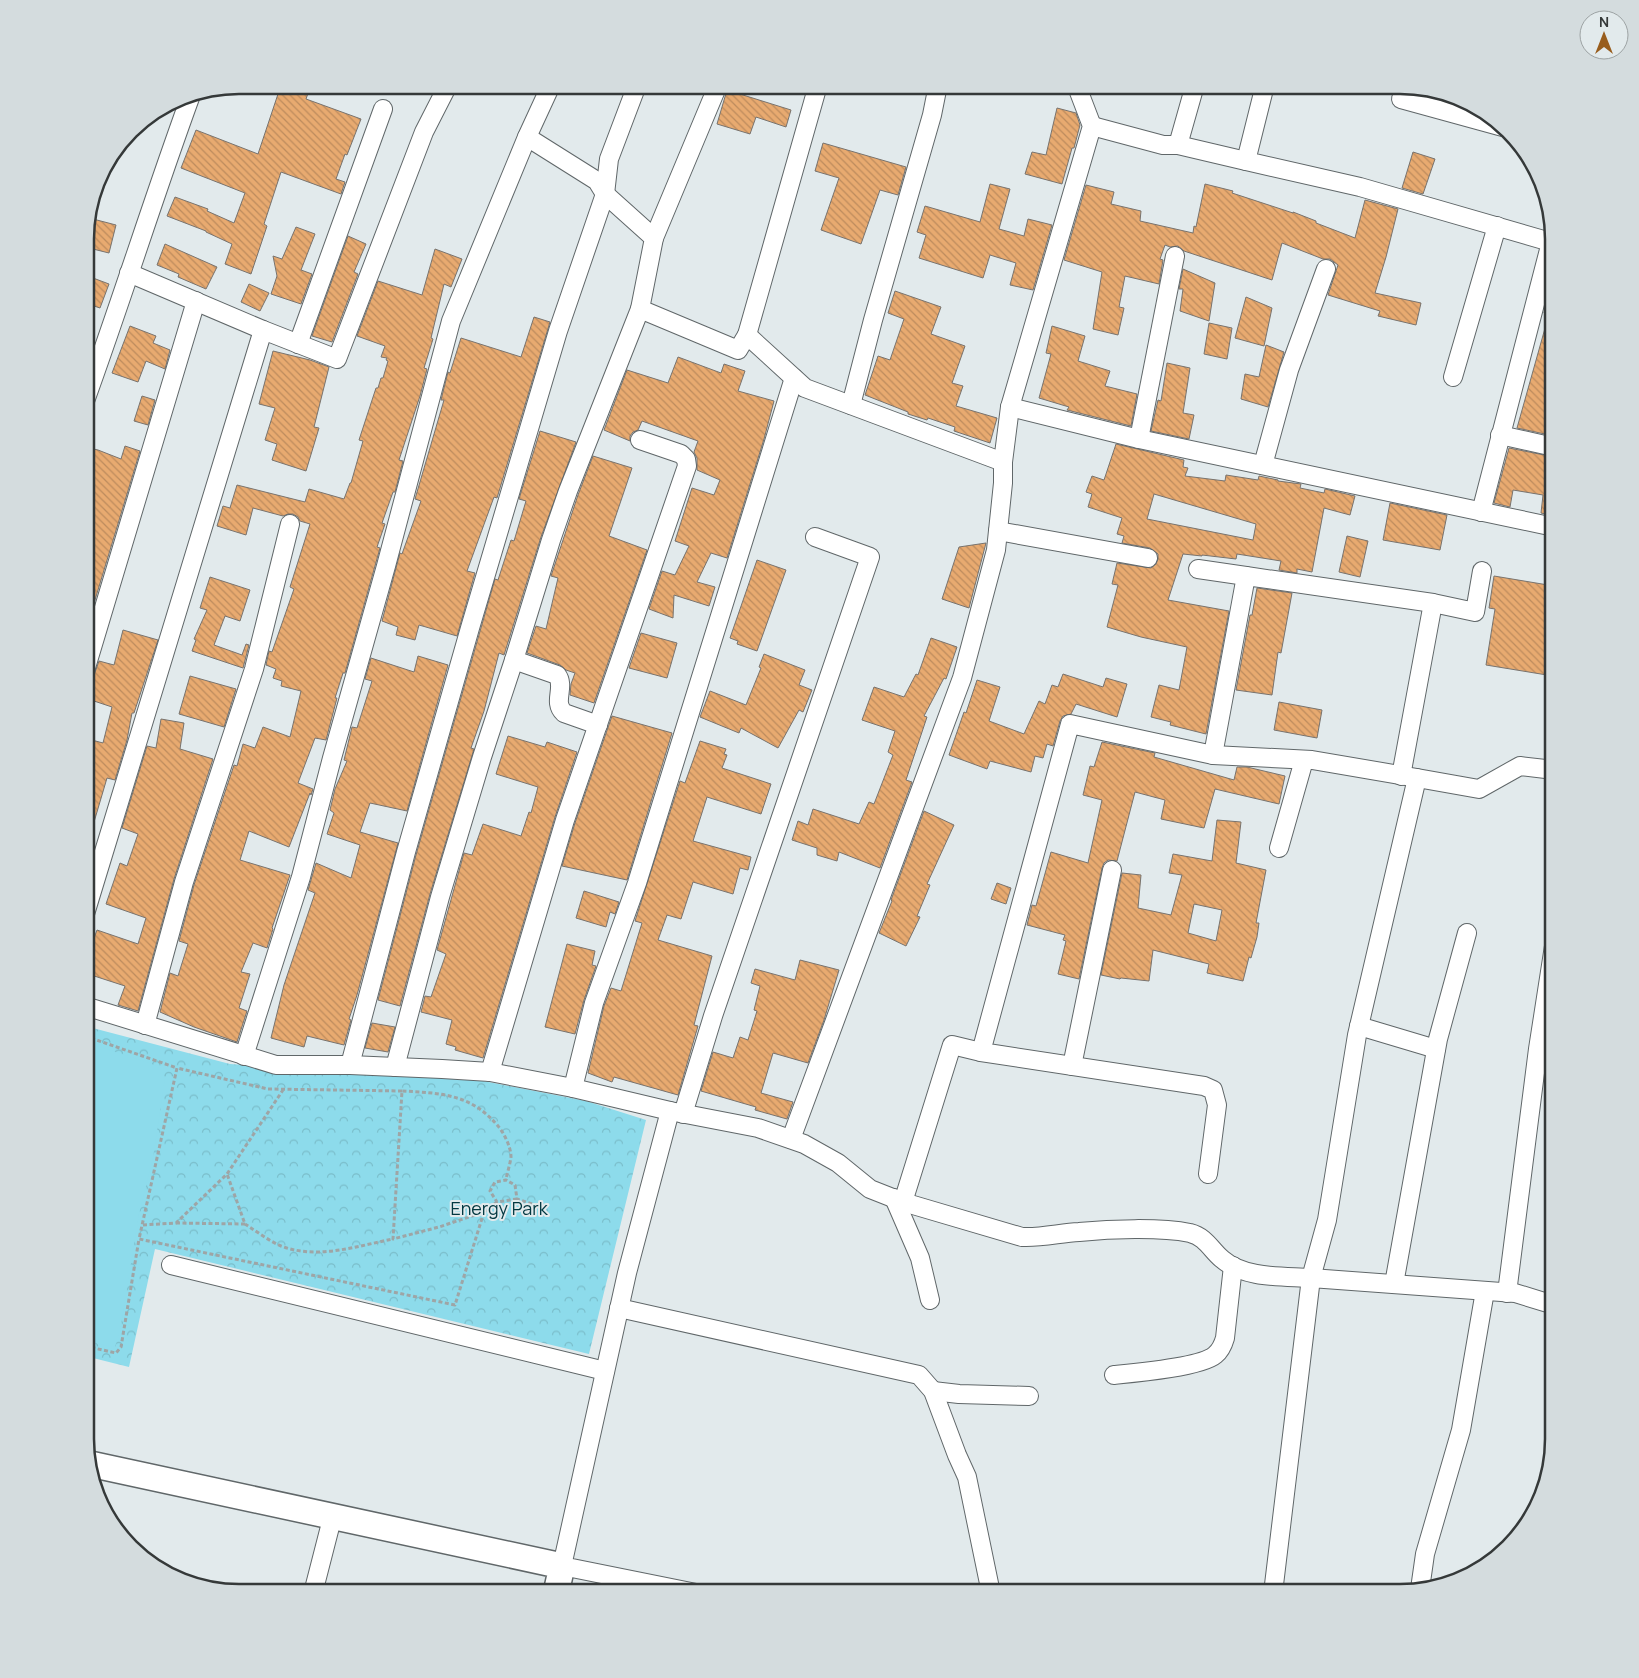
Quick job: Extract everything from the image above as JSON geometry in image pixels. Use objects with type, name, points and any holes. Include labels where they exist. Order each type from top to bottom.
[{"type":"street","points":[[129,273],[263,330],[338,359],[424,132],[443,94]]},
{"type":"street","points":[[244,1056],[301,877],[451,321],[547,94]]},
{"type":"street","points":[[350,1065],[406,852],[470,628],[558,331],[605,194],[609,159],[634,94]]},
{"type":"street","points":[[395,1067],[440,897],[551,540],[640,309],[654,238],[714,94]]},
{"type":"street","points":[[640,309],[738,350],[747,335],[815,94]]},
{"type":"street","points":[[851,405],[873,320],[932,116],[936,94]]},
{"type":"street","points":[[791,1140],[962,678],[996,550],[1002,462],[1010,407],[1092,126],[1080,94]]},
{"type":"street","points":[[1178,145],[1192,94]]},
{"type":"street","points":[[1246,160],[1263,94]]},
{"type":"street","points":[[1400,99],[1486,122]]},
{"type":"street","points":[[94,375],[157,187],[188,103]]},
{"type":"street","points":[[298,344],[383,109]]},
{"type":"street","points":[[1092,126],[1163,145],[1178,145],[1360,187],[1545,240]]},
{"type":"street","points":[[528,137],[597,181],[605,194],[654,238]]},
{"type":"street","points":[[1453,377],[1497,226]]},
{"type":"street","points":[[1139,438],[1175,256]]},
{"type":"street","points":[[1480,512],[1545,268]]},
{"type":"street","points":[[1263,465],[1289,370],[1326,269]]},
{"type":"street","points":[[94,641],[196,302]]},
{"type":"street","points":[[94,884],[263,330]]},
{"type":"street","points":[[747,335],[805,388],[1002,462]]},
{"type":"street","points":[[573,1088],[594,1003],[636,884],[794,378]]},
{"type":"street","points":[[1010,407],[1139,438],[1545,525]]},
{"type":"street","points":[[1500,435],[1545,445]]},
{"type":"street","points":[[490,1072],[565,820],[687,466],[686,459],[681,454],[640,440]]},
{"type":"street","points":[[145,1025],[184,882],[254,669],[290,524]]},
{"type":"street","points":[[998,531],[1148,558]]},
{"type":"street","points":[[558,1584],[619,1308],[677,1112],[716,1007],[870,557],[815,537]]},
{"type":"street","points":[[1198,569],[1432,603],[1475,612],[1482,571]]},
{"type":"street","points":[[1214,754],[1246,576]]},
{"type":"street","points":[[1273,1584],[1311,1278],[1327,1220],[1359,1026],[1409,777],[1432,603]]},
{"type":"street","points":[[514,660],[557,675],[562,684],[559,702],[561,710],[564,713],[598,725]]},
{"type":"street","points":[[981,1052],[1070,724],[1214,754],[1304,760],[1479,789],[1520,766],[1545,769]]},
{"type":"street","points":[[1279,848],[1304,760]]},
{"type":"street","points":[[1072,1066],[1112,870]]},
{"type":"street","points":[[1394,1284],[1436,1049],[1467,933]]},
{"type":"street","points":[[1507,1293],[1545,1004]]},
{"type":"street","points":[[94,1009],[276,1065],[350,1065],[490,1072],[758,1128],[804,1144],[838,1163],[870,1189],[898,1200],[1022,1237],[1038,1238],[1104,1230],[1192,1234],[1208,1242],[1222,1260],[1233,1266],[1260,1274],[1515,1293],[1545,1302]]},
{"type":"street","points":[[1359,1026],[1436,1049]]},
{"type":"street","points":[[930,1300],[920,1258],[898,1200],[952,1045],[981,1052],[1204,1086],[1214,1090],[1217,1105],[1208,1174]]},
{"type":"street","points":[[171,1266],[605,1370]]},
{"type":"street","points":[[1114,1375],[1169,1368],[1206,1360],[1215,1356],[1225,1338],[1233,1266]]},
{"type":"street","points":[[1421,1582],[1425,1554],[1461,1430],[1485,1291]]},
{"type":"street","points":[[619,1308],[919,1375],[933,1391],[967,1477],[989,1584]]},
{"type":"street","points":[[933,1391],[959,1394],[1029,1396]]},
{"type":"street","points":[[97,1465],[651,1584]]},
{"type":"street","points":[[315,1584],[333,1515]]},
{"type":"path","points":[[94,1039],[177,1068],[268,1089],[440,1093],[464,1100],[486,1112],[504,1133],[511,1156],[506,1180]]},
{"type":"path","points":[[94,1348],[116,1353],[121,1347],[139,1239],[177,1068]]},
{"type":"path","points":[[176,1222],[227,1174],[283,1090]]},
{"type":"path","points":[[393,1239],[402,1091]]},
{"type":"path","points":[[227,1174],[245,1224]]},
{"type":"path","points":[[497,1202],[490,1191],[495,1182],[506,1180],[515,1185],[517,1200]]},
{"type":"path","points":[[142,1225],[176,1222],[245,1224],[280,1246],[301,1252],[336,1250],[393,1239],[439,1227],[484,1212],[497,1202],[517,1200],[542,1206]]},
{"type":"path","points":[[139,1239],[455,1305],[484,1212]]},
{"type":"green space","name":"Energy Park","points":[[94,1028],[230,1064],[478,1080],[586,1101],[646,1120],[589,1354],[155,1249],[129,1367],[94,1358]]},
{"type":"green space","points":[[94,1045],[152,1064],[160,1069],[165,1078],[153,1158],[139,1214],[120,1331],[115,1347],[94,1343]]},
{"type":"building","points":[[278,94],[308,94],[306,99],[361,119],[336,179],[345,182],[341,194],[281,172],[264,224],[267,226],[251,274],[225,264],[232,244],[206,231],[167,216],[175,197],[208,209],[207,211],[234,223],[245,193],[181,168],[196,130],[258,154]]},
{"type":"building","points":[[726,94],[740,94],[791,110],[786,127],[756,117],[750,134],[717,124]]},
{"type":"building","points":[[1057,108],[1076,113],[1080,125],[1062,184],[1025,174],[1032,152],[1046,155]]},
{"type":"building","points":[[823,143],[906,167],[898,195],[880,190],[861,244],[821,230],[839,178],[815,171]]},
{"type":"building","points":[[1413,152],[1435,159],[1423,194],[1402,188]]},
{"type":"building","points":[[990,184],[1010,189],[999,229],[1024,236],[1028,219],[1052,225],[1033,290],[1010,285],[1016,263],[990,255],[983,278],[919,258],[926,235],[917,232],[925,206],[980,222]]},
{"type":"building","points":[[1205,184],[1233,191],[1232,193],[1293,212],[1355,238],[1365,200],[1398,209],[1375,293],[1421,303],[1416,325],[1378,316],[1380,311],[1328,295],[1338,265],[1330,259],[1323,259],[1282,243],[1272,280],[1184,251],[1178,246],[1170,247],[1165,245],[1160,259],[1163,260],[1159,284],[1125,276],[1119,307],[1124,308],[1118,335],[1093,329],[1102,272],[1064,260],[1086,185],[1114,192],[1111,204],[1141,211],[1140,221],[1193,233]]},
{"type":"building","points":[[96,220],[116,225],[109,253],[94,249]]},
{"type":"building","points":[[296,227],[315,234],[301,270],[312,274],[301,304],[271,294],[277,276],[273,256],[282,259]]},
{"type":"building","points":[[348,236],[366,244],[354,272],[358,274],[332,342],[312,336]]},
{"type":"building","points":[[165,244],[217,267],[206,289],[178,277],[179,274],[157,265]]},
{"type":"building","points":[[435,249],[462,259],[451,287],[444,284],[431,338],[433,339],[424,368],[427,369],[399,460],[403,461],[395,492],[393,492],[382,523],[385,524],[377,547],[380,548],[345,673],[343,673],[335,698],[337,698],[326,740],[315,738],[298,783],[313,789],[289,847],[249,831],[240,860],[290,875],[267,948],[253,943],[241,972],[250,974],[239,1008],[247,1011],[237,1042],[194,1027],[160,1012],[170,973],[178,976],[188,944],[179,941],[194,885],[234,765],[237,766],[243,744],[255,748],[263,727],[290,737],[301,691],[281,686],[282,681],[273,678],[276,669],[266,665],[269,651],[272,652],[294,589],[290,587],[310,524],[300,521],[293,514],[283,516],[253,508],[246,535],[217,526],[223,506],[230,508],[237,485],[305,502],[309,489],[344,499],[351,483],[363,441],[359,440],[376,388],[378,388],[381,378],[383,378],[388,361],[386,360],[387,358],[381,357],[385,346],[357,336],[378,281],[422,295]]},
{"type":"building","points":[[1183,269],[1215,283],[1209,321],[1180,311],[1183,289],[1179,289]]},
{"type":"building","points":[[94,278],[109,284],[100,308],[94,306]]},
{"type":"building","points":[[249,284],[269,293],[260,311],[241,302]]},
{"type":"building","points":[[895,291],[941,307],[931,334],[965,346],[952,383],[963,386],[956,406],[997,418],[990,443],[954,431],[955,427],[908,414],[908,412],[865,395],[878,356],[890,360],[904,319],[888,313]]},
{"type":"building","points":[[1246,297],[1272,308],[1264,346],[1235,338]]},
{"type":"building","points":[[534,317],[550,322],[497,498],[494,497],[467,571],[475,573],[457,636],[419,625],[415,640],[396,635],[398,627],[382,621],[400,553],[402,554],[421,501],[415,499],[444,400],[441,400],[448,372],[450,373],[461,338],[521,357]]},
{"type":"building","points":[[1209,323],[1232,328],[1227,359],[1204,354]]},
{"type":"building","points":[[130,326],[156,336],[153,343],[170,350],[165,369],[146,361],[138,382],[112,373]]},
{"type":"building","points":[[1052,326],[1085,336],[1078,361],[1110,371],[1105,386],[1137,394],[1131,426],[1067,410],[1069,407],[1039,398],[1051,354],[1046,353]]},
{"type":"building","points":[[1545,328],[1545,434],[1517,428]]},
{"type":"building","points":[[1266,345],[1284,352],[1268,407],[1241,399],[1245,374],[1259,377]]},
{"type":"building","points":[[273,351],[310,360],[329,367],[314,427],[319,428],[306,471],[272,460],[277,444],[265,440],[275,408],[259,404]]},
{"type":"building","points":[[678,357],[721,373],[724,364],[745,371],[738,391],[774,401],[727,558],[711,553],[697,582],[715,587],[709,606],[674,595],[673,618],[649,609],[662,571],[675,575],[689,546],[675,541],[692,488],[714,495],[720,480],[697,470],[697,458],[694,452],[698,441],[642,421],[638,430],[630,436],[630,441],[604,430],[627,370],[668,383]]},
{"type":"building","points":[[1167,363],[1190,368],[1183,413],[1194,415],[1189,439],[1151,431],[1158,400],[1161,401]]},
{"type":"building","points":[[142,396],[155,400],[148,425],[134,421]]},
{"type":"building","points":[[540,431],[576,442],[541,537],[504,655],[499,653],[484,711],[471,748],[474,749],[430,894],[400,1006],[378,1000],[416,855],[495,579],[498,580],[511,540],[514,541],[526,501],[519,499]]},
{"type":"building","points":[[1116,444],[1184,460],[1183,467],[1188,468],[1185,476],[1225,481],[1226,475],[1258,480],[1259,476],[1301,484],[1300,488],[1324,493],[1325,489],[1355,496],[1350,515],[1324,508],[1312,572],[1297,569],[1297,573],[1279,570],[1281,561],[1237,554],[1236,559],[1183,554],[1168,600],[1229,611],[1206,734],[1170,725],[1171,722],[1151,717],[1159,685],[1179,690],[1187,647],[1107,627],[1118,585],[1112,584],[1117,563],[1151,568],[1156,564],[1158,554],[1150,548],[1122,543],[1124,536],[1117,534],[1122,518],[1088,507],[1092,494],[1086,492],[1092,476],[1104,480]],"holes":[[[1154,494],[1256,524],[1253,540],[1147,519]]]},
{"type":"building","points":[[125,446],[140,451],[94,603],[94,449],[121,459]]},
{"type":"building","points":[[1509,448],[1545,455],[1545,514],[1541,513],[1543,495],[1513,490],[1510,507],[1494,503]]},
{"type":"building","points":[[593,456],[632,468],[609,536],[647,550],[594,703],[570,695],[575,673],[566,670],[560,665],[527,653],[536,626],[546,629],[558,578],[551,576]]},
{"type":"building","points":[[1390,503],[1447,515],[1440,550],[1383,540]]},
{"type":"building","points":[[1347,536],[1368,541],[1360,577],[1339,572]]},
{"type":"building","points":[[986,543],[969,608],[942,599],[959,547]]},
{"type":"building","points":[[757,560],[786,570],[757,651],[737,644],[738,641],[730,638]]},
{"type":"building","points":[[1494,576],[1545,584],[1545,675],[1486,665],[1495,609],[1489,608]]},
{"type":"building","points":[[210,577],[250,590],[240,621],[225,616],[214,645],[242,655],[246,644],[249,645],[243,668],[192,651],[196,640],[194,639],[207,610],[200,608]]},
{"type":"building","points":[[1257,588],[1292,593],[1281,653],[1278,652],[1272,695],[1236,690]]},
{"type":"building","points":[[123,630],[158,640],[134,713],[132,713],[127,740],[115,780],[107,778],[94,822],[94,741],[103,743],[112,707],[94,701],[94,675],[99,661],[114,665]]},
{"type":"building","points":[[641,633],[677,643],[667,678],[629,668]]},
{"type":"building","points":[[931,638],[957,647],[946,679],[944,678],[924,716],[927,717],[906,780],[912,782],[880,868],[839,852],[837,861],[817,855],[817,848],[792,840],[798,821],[808,825],[813,809],[859,824],[869,802],[874,804],[893,755],[888,752],[895,731],[862,720],[874,687],[904,697],[916,674],[918,675]]},
{"type":"building","points":[[764,654],[805,670],[799,685],[812,690],[803,712],[799,710],[778,748],[741,728],[739,733],[700,717],[710,691],[746,705],[761,668],[759,667]]},
{"type":"building","points":[[418,656],[448,665],[407,811],[370,803],[360,832],[398,843],[349,1019],[351,1020],[344,1045],[307,1036],[304,1047],[271,1038],[284,985],[315,893],[308,890],[316,863],[351,878],[360,845],[327,834],[334,813],[330,810],[335,789],[347,761],[344,760],[352,727],[357,728],[372,681],[365,679],[371,658],[414,672]]},
{"type":"building","points":[[1063,674],[1103,687],[1106,678],[1127,684],[1117,717],[1076,704],[1071,714],[1063,716],[1060,721],[1053,746],[1047,744],[1043,758],[1035,756],[1031,772],[990,761],[987,769],[949,755],[977,680],[1000,687],[989,721],[1024,734],[1039,701],[1045,704],[1052,685],[1058,687]]},
{"type":"building","points":[[190,676],[236,689],[224,727],[179,714]]},
{"type":"building","points":[[1279,702],[1322,710],[1317,738],[1274,730]]},
{"type":"building","points":[[612,716],[672,733],[627,880],[562,866]]},
{"type":"building","points":[[161,719],[184,723],[180,749],[213,759],[174,879],[138,1011],[118,1005],[125,986],[94,976],[94,938],[97,930],[138,944],[146,918],[106,904],[120,863],[127,866],[138,834],[122,828],[147,746],[156,748]]},
{"type":"building","points":[[508,736],[545,747],[547,742],[577,752],[555,817],[483,1058],[455,1050],[456,1047],[446,1044],[452,1020],[421,1012],[425,996],[431,997],[446,954],[437,950],[464,853],[472,855],[483,824],[521,836],[529,812],[531,813],[538,787],[496,774]]},
{"type":"building","points":[[700,741],[726,749],[724,754],[727,755],[722,768],[771,784],[761,814],[707,797],[693,841],[751,857],[748,870],[740,868],[733,894],[693,882],[681,919],[667,915],[658,940],[712,956],[694,1025],[698,1026],[678,1095],[614,1077],[612,1082],[588,1073],[604,1006],[611,988],[621,991],[642,923],[635,921],[680,781],[685,783]]},
{"type":"building","points":[[1102,742],[1155,753],[1154,757],[1234,780],[1237,767],[1247,767],[1285,776],[1279,804],[1215,789],[1204,828],[1161,819],[1165,800],[1135,792],[1117,861],[1108,860],[1102,868],[1079,979],[1058,974],[1066,941],[1063,940],[1065,935],[1027,925],[1032,905],[1036,906],[1051,852],[1088,863],[1102,800],[1083,795],[1090,766],[1094,767]]},
{"type":"building","points":[[924,811],[954,825],[927,884],[930,885],[917,916],[920,917],[906,946],[879,933]]},
{"type":"building","points":[[1217,820],[1241,822],[1236,863],[1266,870],[1256,923],[1259,923],[1257,937],[1251,958],[1249,957],[1243,981],[1207,973],[1209,964],[1153,950],[1149,981],[1120,979],[1101,975],[1122,873],[1141,875],[1138,908],[1171,915],[1182,875],[1169,873],[1173,854],[1212,861]],"holes":[[[1194,904],[1222,910],[1216,941],[1188,933]]]},
{"type":"building","points":[[997,883],[1011,888],[1006,904],[991,899]]},
{"type":"building","points":[[584,891],[619,902],[615,914],[610,912],[606,927],[576,918]]},
{"type":"building","points":[[567,944],[595,951],[592,965],[596,966],[575,1034],[545,1027]]},
{"type":"building","points":[[800,960],[839,970],[824,1020],[808,1063],[773,1053],[761,1093],[793,1102],[787,1119],[755,1110],[756,1107],[701,1091],[713,1052],[733,1058],[740,1037],[748,1040],[757,1011],[754,1010],[760,986],[751,983],[755,969],[795,980]]},
{"type":"building","points":[[372,1023],[395,1027],[388,1052],[365,1048]]}]
